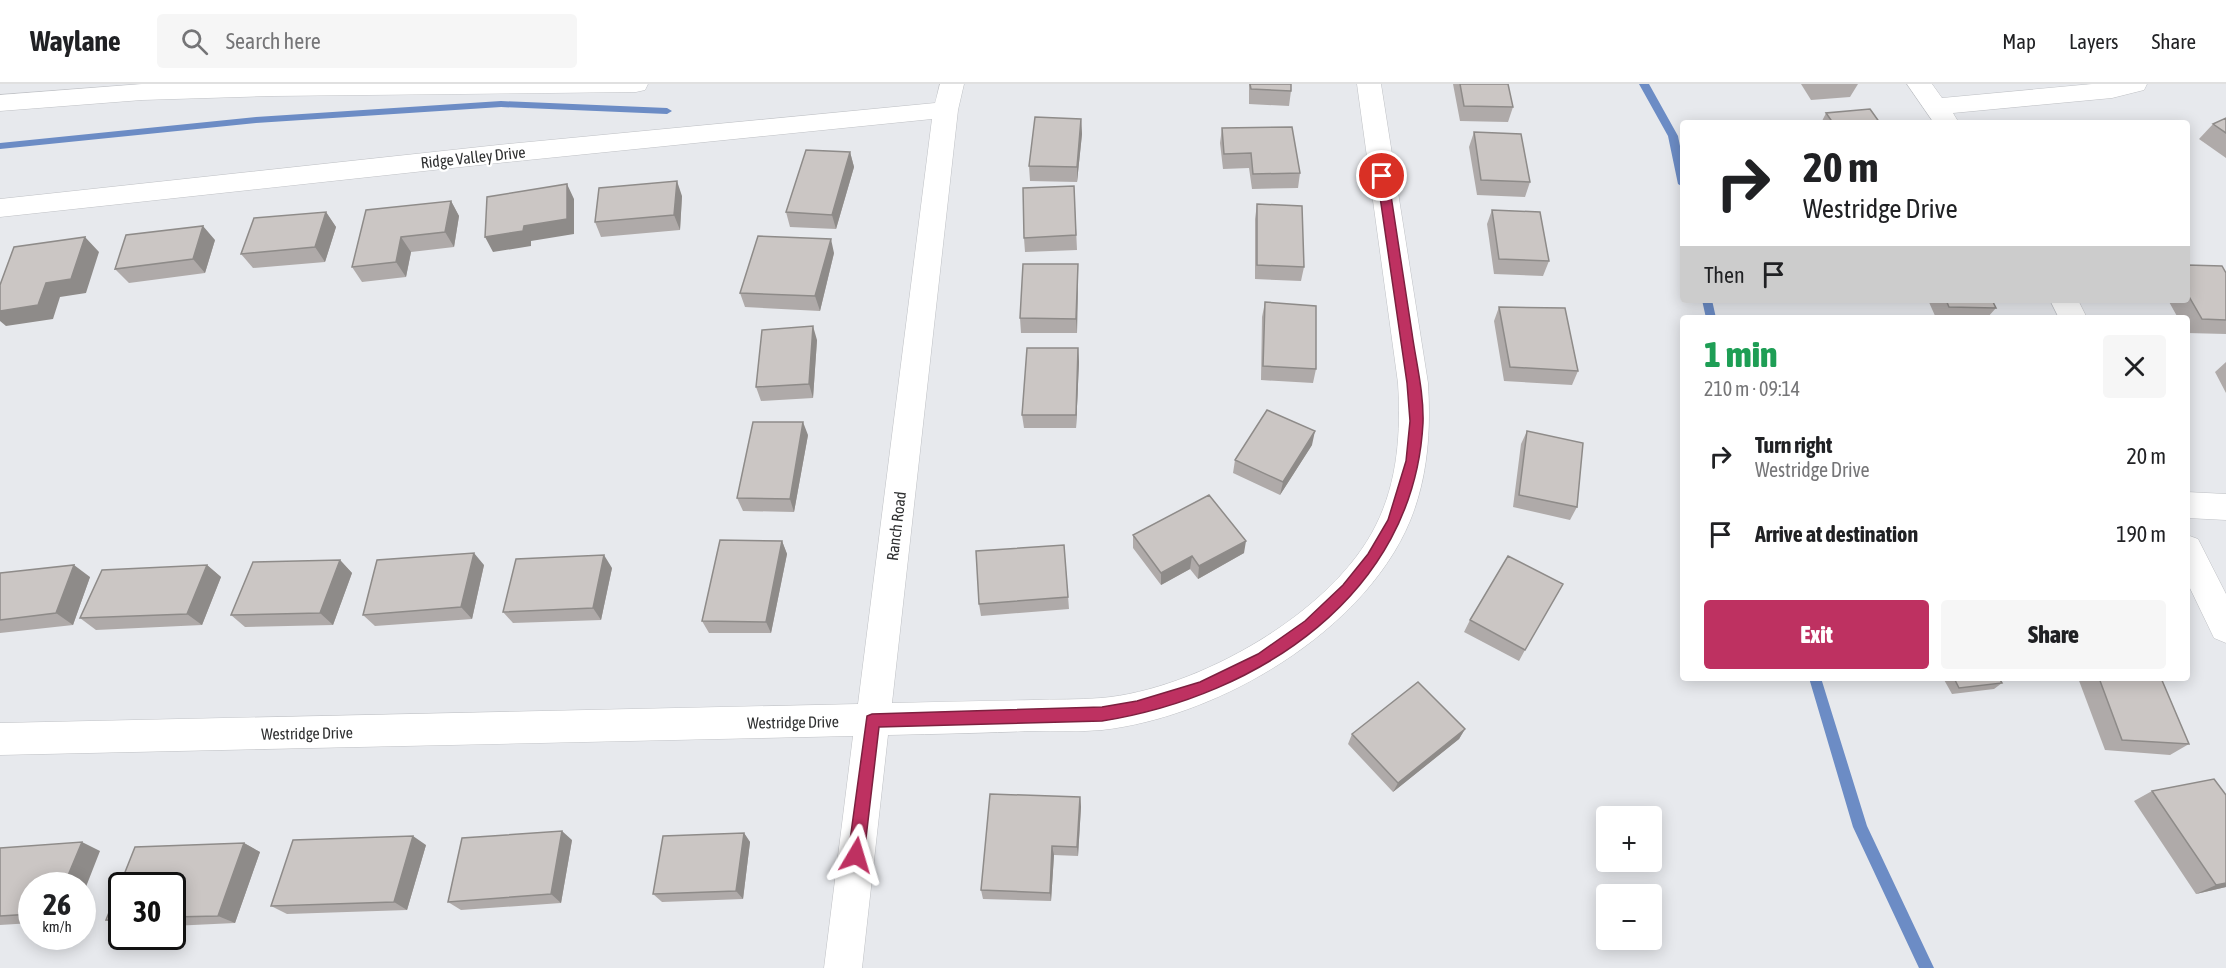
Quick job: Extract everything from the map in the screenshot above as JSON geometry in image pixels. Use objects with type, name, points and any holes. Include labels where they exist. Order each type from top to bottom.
[{"type":"street","points":[[0,103],[142,92],[249,88],[636,84]]},
{"type":"street","name":"Westridge Drive","points":[[0,739],[1102,714],[1137,708],[1203,688],[1263,659],[1310,626],[1348,590],[1373,558],[1394,521],[1412,461],[1417,421],[1413,383],[1369,84]]},
{"type":"street","points":[[1919,84],[1942,115],[2112,90],[2135,84]]},
{"type":"street","name":"Ranch Road","points":[[843,968],[949,97]]},
{"type":"street","name":"Ridge Valley Drive","points":[[0,208],[498,154],[949,97]]},
{"type":"street","points":[[2190,505],[2226,507]]},
{"type":"street","points":[[2190,555],[2226,628]]},
{"type":"building","points":[[1250,84],[1291,84],[1291,91],[1251,89]]},
{"type":"building","points":[[1460,84],[1508,84],[1513,107],[1464,106]]},
{"type":"building","points":[[1870,109],[1878,120],[1831,120],[1826,113]]},
{"type":"building","points":[[1035,117],[1081,119],[1077,167],[1029,166]]},
{"type":"building","points":[[2226,118],[2226,133],[2213,124]]},
{"type":"building","points":[[1292,127],[1300,173],[1253,174],[1251,153],[1224,154],[1222,128]]},
{"type":"building","points":[[1474,132],[1521,134],[1530,182],[1481,180]]},
{"type":"building","points":[[806,150],[850,152],[832,215],[786,212]]},
{"type":"building","points":[[677,181],[674,215],[595,222],[599,188]]},
{"type":"building","points":[[567,184],[567,219],[524,226],[523,231],[485,237],[487,197]]},
{"type":"building","points":[[1074,186],[1076,235],[1024,238],[1023,188]]},
{"type":"building","points":[[451,201],[445,232],[401,237],[396,262],[352,267],[366,210]]},
{"type":"building","points":[[1257,204],[1302,206],[1304,267],[1257,265]]},
{"type":"building","points":[[1492,210],[1540,212],[1549,261],[1499,259]]},
{"type":"building","points":[[326,212],[315,247],[241,254],[254,218]]},
{"type":"building","points":[[203,226],[193,259],[115,269],[126,235]]},
{"type":"building","points":[[758,236],[831,239],[815,296],[740,293]]},
{"type":"building","points":[[85,237],[71,279],[46,283],[38,305],[0,311],[0,285],[14,247]]},
{"type":"building","points":[[1023,264],[1078,264],[1076,319],[1020,318]]},
{"type":"building","points":[[2190,265],[2222,266],[2226,273],[2226,320],[2202,319],[2190,298]]},
{"type":"building","points":[[1265,302],[1316,306],[1316,369],[1263,366]]},
{"type":"building","points":[[1947,303],[1994,303],[1996,308],[1949,307]]},
{"type":"building","points":[[1499,307],[1565,308],[1578,371],[1510,367]]},
{"type":"building","points":[[813,326],[809,384],[756,387],[762,330]]},
{"type":"building","points":[[1027,348],[1078,348],[1076,415],[1022,415]]},
{"type":"building","points":[[1267,410],[1315,431],[1283,482],[1235,460]]},
{"type":"building","points":[[753,422],[803,422],[790,499],[737,498]]},
{"type":"building","points":[[1527,431],[1583,443],[1577,507],[1519,495]]},
{"type":"building","points":[[1209,495],[1246,541],[1199,566],[1192,556],[1161,573],[1133,535]]},
{"type":"building","points":[[720,540],[782,541],[766,622],[702,621]]},
{"type":"building","points":[[1064,545],[1068,597],[979,604],[976,551]]},
{"type":"building","points":[[474,553],[461,607],[363,615],[377,560]]},
{"type":"building","points":[[604,555],[593,608],[503,612],[516,559]]},
{"type":"building","points":[[1508,556],[1563,584],[1525,650],[1470,620]]},
{"type":"building","points":[[340,560],[320,613],[231,615],[253,562]]},
{"type":"building","points":[[74,565],[56,613],[0,620],[0,573]]},
{"type":"building","points":[[207,565],[187,614],[80,618],[102,570]]},
{"type":"building","points":[[1956,681],[2001,681],[2002,683],[1959,688]]},
{"type":"building","points":[[2100,681],[2162,681],[2189,744],[2122,740]]},
{"type":"building","points":[[1418,682],[1465,729],[1398,783],[1352,734]]},
{"type":"building","points":[[2214,779],[2226,795],[2226,883],[2216,885],[2152,791]]},
{"type":"building","points":[[990,794],[1080,797],[1077,847],[1052,846],[1050,893],[981,890]]},
{"type":"building","points":[[562,831],[551,894],[448,902],[462,838]]},
{"type":"building","points":[[744,833],[736,891],[653,894],[663,836]]},
{"type":"building","points":[[413,836],[394,902],[271,906],[293,840]]},
{"type":"building","points":[[82,842],[69,872],[18,872],[18,915],[0,916],[0,848]]},
{"type":"building","points":[[244,843],[218,916],[186,917],[186,872],[125,872],[135,847]]},
{"type":"waterway","points":[[1644,84],[1673,136],[1680,170]]},
{"type":"waterway","points":[[0,146],[256,120],[501,104],[667,111]]},
{"type":"waterway","points":[[1708,303],[1710,315]]},
{"type":"waterway","points":[[1816,681],[1860,827],[1927,968]]},
{"type":"route","points":[[856,855],[872,720],[1102,714],[1137,708],[1203,688],[1263,659],[1310,626],[1348,590],[1373,558],[1394,521],[1412,461],[1417,421],[1382,176]]}]
